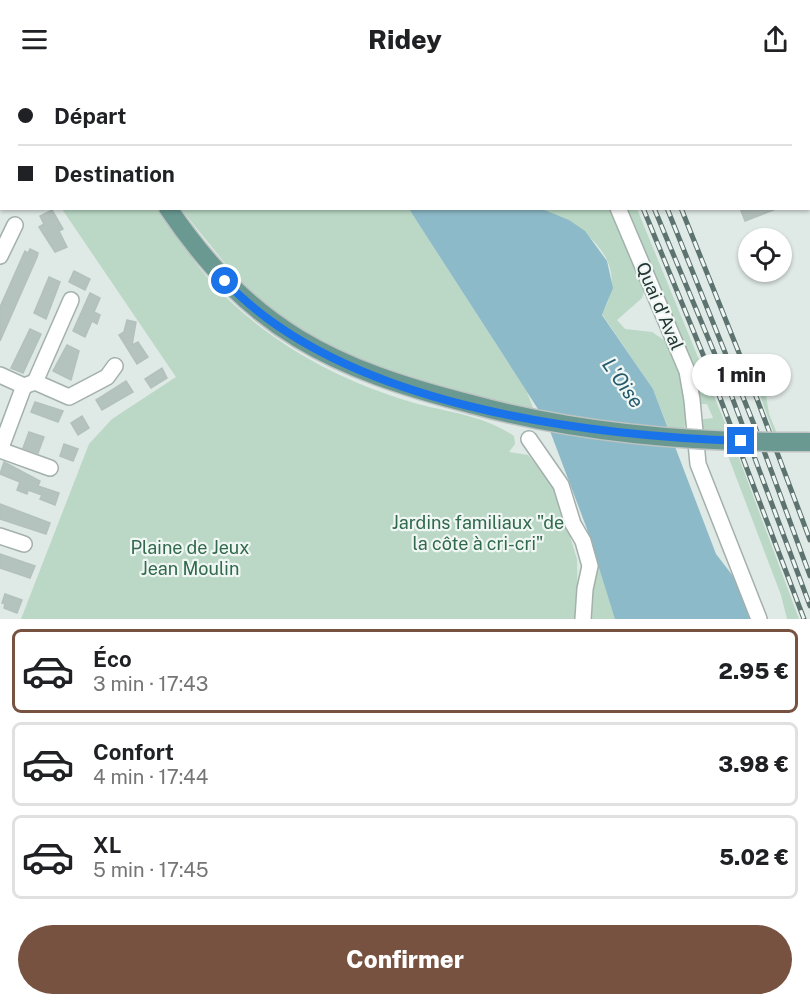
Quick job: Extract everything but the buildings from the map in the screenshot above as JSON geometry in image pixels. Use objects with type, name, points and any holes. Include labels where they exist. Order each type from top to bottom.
[{"type":"main road","points":[[169,210],[195,247],[229,286],[257,311],[288,334],[359,371],[471,405],[536,420],[612,432],[712,440],[810,442]]},
{"type":"street","name":"Quai d'Aval","points":[[619,210],[687,371],[692,393],[698,464],[759,619]]},
{"type":"street","points":[[0,256],[15,225]]},
{"type":"street","points":[[50,468],[0,450],[71,300]]},
{"type":"street","points":[[0,375],[72,396],[107,376],[115,366]]},
{"type":"street","points":[[528,439],[561,485],[573,524],[583,541],[590,566],[584,619]]},
{"type":"street","points":[[0,536],[24,544]]},
{"type":"green space","points":[[63,210],[161,210],[194,261],[228,299],[250,319],[300,354],[382,393],[477,418],[514,436],[515,444],[509,452],[528,455],[554,485],[577,559],[578,619],[21,619],[89,444],[112,419],[176,377]]},
{"type":"green space","points":[[182,210],[410,210],[527,392],[535,413],[419,385],[320,347],[258,304]]},
{"type":"green space","points":[[544,210],[611,210],[645,289],[642,298],[617,320],[625,329],[652,332],[667,342],[679,366],[688,409],[684,430],[669,430],[653,389],[602,314],[610,295],[612,278],[608,262],[589,237]]},
{"type":"green space","points":[[623,210],[637,210],[730,435],[698,432],[697,420],[713,418],[707,404],[696,404],[698,382]]},
{"type":"green space","points":[[751,354],[765,389],[769,414],[778,436],[775,437],[746,356]]},
{"type":"green space","points":[[725,448],[736,450],[799,619],[787,619],[781,595]]},
{"type":"green space","points":[[594,545],[622,619],[588,619],[590,551]]},
{"type":"water","name":"L'Oise","points":[[410,210],[544,210],[569,220],[585,231],[607,261],[613,288],[602,315],[653,389],[716,554],[736,580],[753,619],[615,619],[587,529],[547,423]]},
{"type":"railway","points":[[644,210],[711,374],[804,619]]},
{"type":"railway","points":[[655,210],[726,381],[810,606]]},
{"type":"railway","points":[[668,210],[757,432],[810,576]]},
{"type":"railway","points":[[682,210],[751,383],[810,540]]},
{"type":"route","points":[[225,281],[257,311],[306,345],[359,371],[399,385],[485,408],[556,423],[612,432],[699,440],[741,441]]},
{"type":"park label","name":"Jardins familiaux \"de la côte à cri-cri\"","points":[[478,532]]},
{"type":"park label","name":"Plaine de Jeux Jean Moulin","points":[[190,557]]}]
